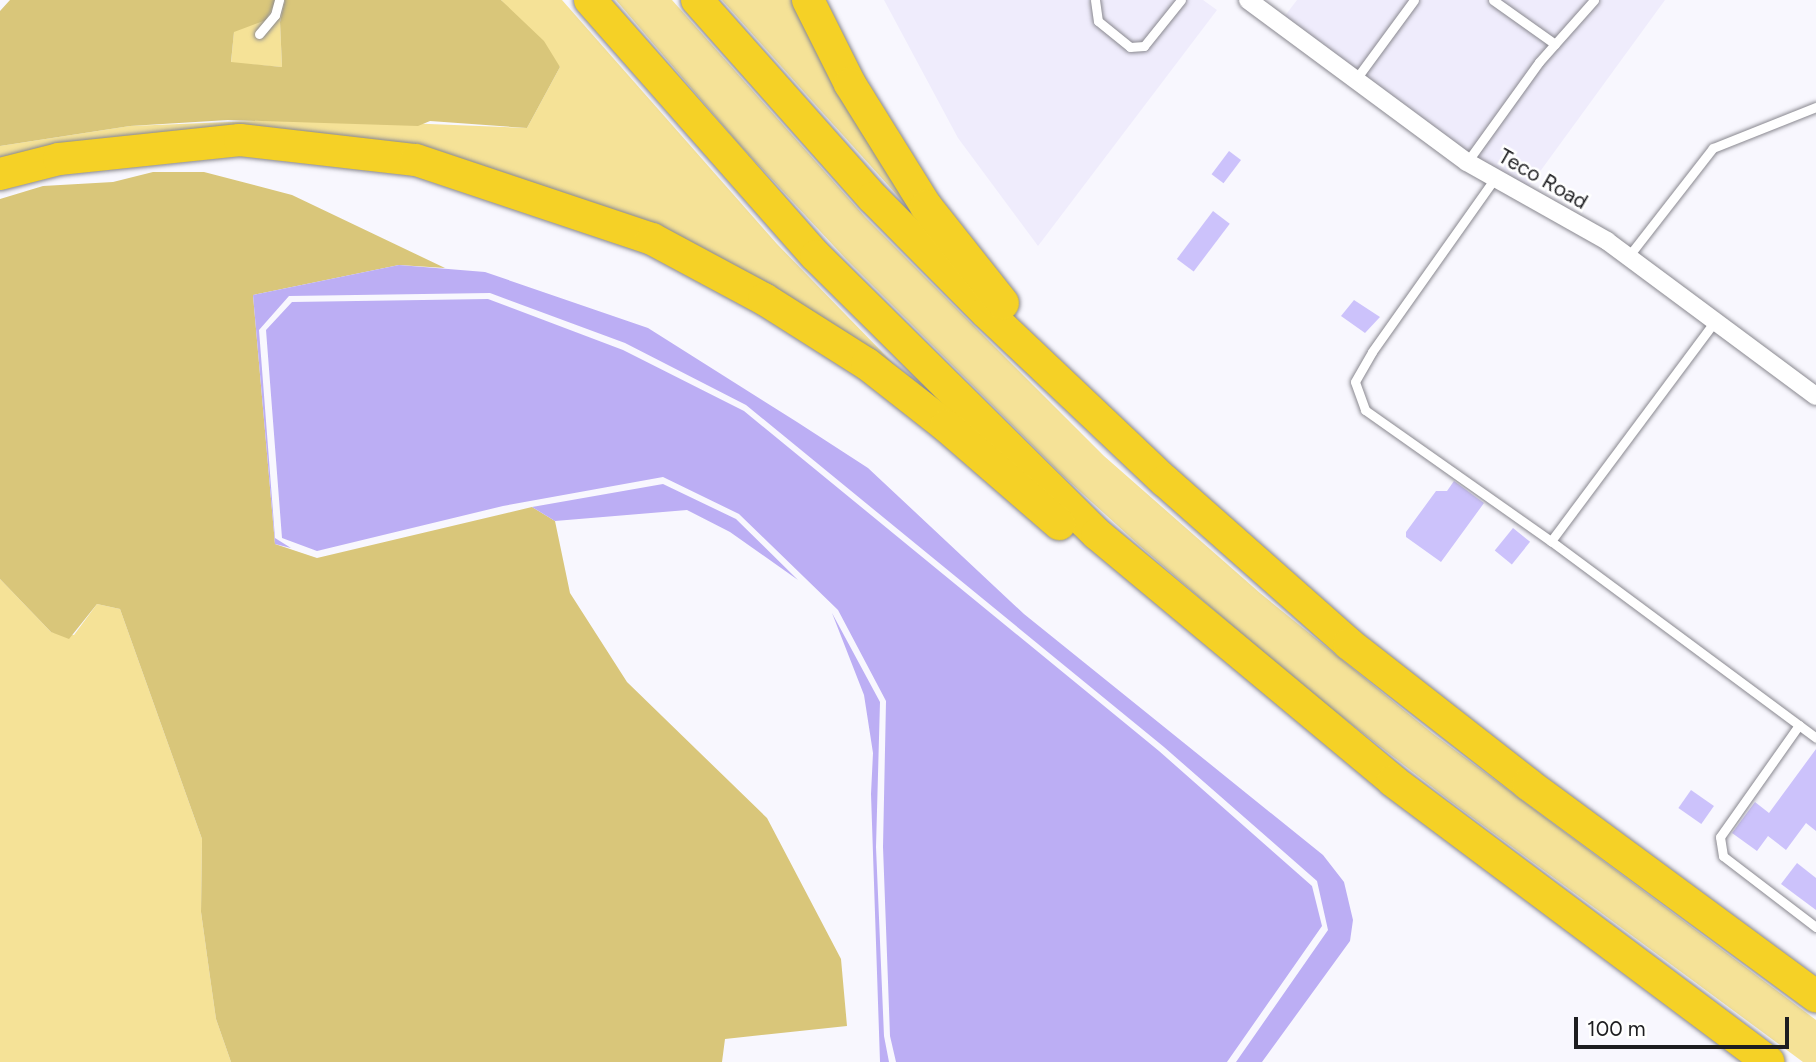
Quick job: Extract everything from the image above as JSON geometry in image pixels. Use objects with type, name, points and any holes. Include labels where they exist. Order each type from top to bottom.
[{"type":"highway","points":[[590,0],[701,130],[926,369],[1097,534],[1300,707],[1480,849],[1769,1062]]},
{"type":"highway","points":[[697,0],[873,198],[1102,423],[1349,644],[1528,784],[1816,996]]},
{"type":"highway","points":[[808,0],[850,84],[926,206],[1102,423]]},
{"type":"highway","points":[[0,174],[59,159],[240,140],[416,160],[652,239],[764,299],[867,364],[946,426],[1143,598],[1217,655],[1300,707]]},
{"type":"street","name":"Teco Road","points":[[1248,0],[1467,162],[1628,257],[1816,396]]},
{"type":"lane","points":[[259,34],[275,15],[279,0]]},
{"type":"lane","points":[[1095,0],[1098,21],[1130,47],[1144,46],[1181,0]]},
{"type":"lane","points":[[1356,79],[1414,0]]},
{"type":"lane","points":[[1493,0],[1555,44]]},
{"type":"lane","points":[[1467,162],[1555,44],[1594,0]]},
{"type":"lane","points":[[1628,257],[1713,148],[1816,107]]},
{"type":"lane","points":[[1495,178],[1355,382],[1365,410],[1551,541],[1816,738]]},
{"type":"lane","points":[[1551,541],[1715,321]]},
{"type":"lane","points":[[1799,725],[1720,837],[1723,856],[1816,927]]},
{"type":"shaded area","points":[[10,0],[276,0],[266,20],[234,32],[231,62],[282,67],[280,22],[285,0],[501,0],[544,41],[560,67],[527,128],[430,121],[418,126],[228,120],[130,126],[0,146],[0,11]]},
{"type":"shaded area","points":[[276,0],[285,0],[280,22],[282,67],[231,63],[234,31]]},
{"type":"shaded area","points":[[501,0],[562,0],[777,244],[916,387],[795,309],[356,145],[0,166],[0,146],[130,126],[305,119],[527,128],[560,67]]},
{"type":"shaded area","points":[[616,0],[672,0],[865,217],[1104,456],[1260,593],[1432,733],[1816,1020],[1816,1062],[1803,1062],[1450,801],[1296,681],[1140,546],[1061,474],[846,259],[738,143]]},
{"type":"shaded area","points":[[722,0],[802,0],[934,236],[813,102]]},
{"type":"shaded area","points":[[884,0],[1203,0],[1217,10],[1038,246],[958,138]]},
{"type":"shaded area","points":[[1297,0],[1665,0],[1528,188],[1471,155],[1284,17]]},
{"type":"shaded area","points":[[153,172],[204,172],[292,195],[445,268],[399,265],[253,295],[275,544],[317,558],[532,507],[555,521],[570,593],[627,682],[767,818],[841,959],[847,1026],[725,1039],[722,1062],[231,1062],[216,1019],[201,912],[202,839],[120,609],[97,604],[69,639],[51,632],[0,579],[0,199],[43,186],[113,182]]},
{"type":"shaded area","points":[[399,265],[485,272],[648,328],[797,422],[868,468],[1024,614],[1323,855],[1344,882],[1353,920],[1350,941],[1262,1062],[1236,1062],[1328,930],[1317,881],[1164,747],[746,405],[625,343],[490,293],[289,296],[259,330],[275,538],[291,548],[275,544],[253,295]]},
{"type":"shaded area","points":[[488,299],[623,350],[744,411],[1159,751],[1312,886],[1322,926],[1227,1062],[896,1062],[890,1036],[883,847],[886,701],[838,610],[739,514],[663,477],[503,506],[317,551],[282,538],[266,330],[292,302]]},
{"type":"shaded area","points":[[663,484],[736,519],[798,580],[730,532],[687,510],[555,521],[532,507]]},
{"type":"shaded area","points":[[0,579],[51,632],[74,635],[97,604],[120,609],[202,839],[201,912],[216,1019],[231,1062],[0,1062]]},
{"type":"shaded area","points":[[832,613],[880,702],[876,847],[884,1036],[889,1062],[880,1062],[871,794],[873,753],[864,695]]},
{"type":"building","points":[[1229,151],[1241,160],[1224,183],[1212,174]]},
{"type":"building","points":[[1213,211],[1230,224],[1194,272],[1177,259]]},
{"type":"building","points":[[1354,300],[1380,317],[1365,333],[1341,316]]},
{"type":"building","points":[[1454,481],[1484,503],[1441,562],[1406,537],[1406,532],[1436,491],[1447,491]]},
{"type":"building","points":[[1513,528],[1530,542],[1512,564],[1495,551]]},
{"type":"building","points":[[1816,749],[1816,831],[1806,823],[1786,850],[1768,836],[1757,851],[1732,833],[1755,802],[1769,813]]},
{"type":"building","points":[[1691,790],[1714,806],[1701,824],[1678,808]]},
{"type":"building","points":[[1797,863],[1816,878],[1816,910],[1781,884]]}]
